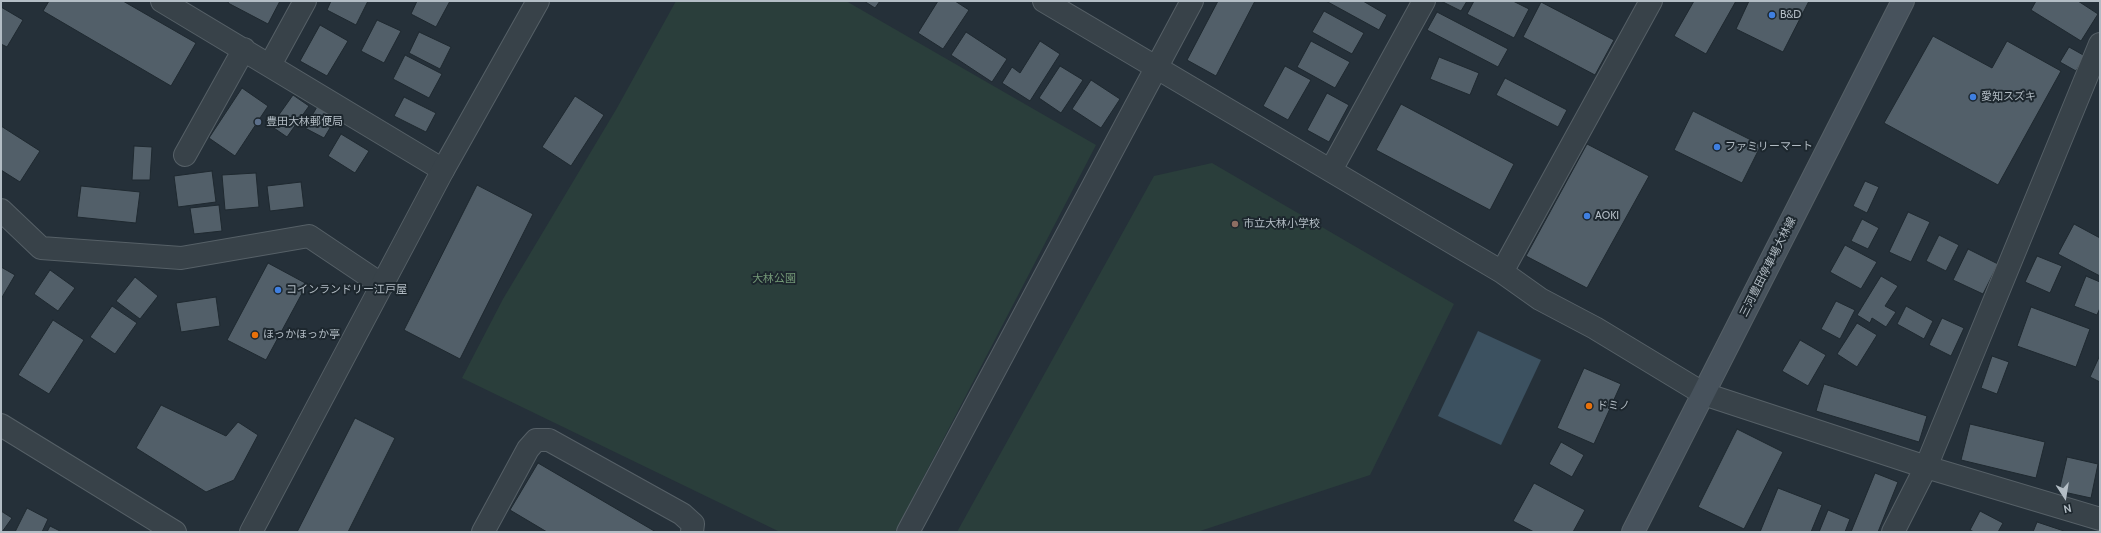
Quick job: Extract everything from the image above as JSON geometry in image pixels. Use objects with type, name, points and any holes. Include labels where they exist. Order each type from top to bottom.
[{"type":"main road","name":"三河豊田停車場大林線","points":[[1632,532],[1704,394],[1903,1]]},
{"type":"street","points":[[162,1],[443,170]]},
{"type":"street","points":[[270,65],[305,1]]},
{"type":"street","points":[[251,532],[443,170],[538,1]]},
{"type":"street","points":[[1044,1],[1502,272],[1540,299],[1595,328],[1704,394],[1926,467],[2098,521]]},
{"type":"street","points":[[908,532],[1192,1]]},
{"type":"street","points":[[1331,170],[1424,1]]},
{"type":"street","points":[[1502,272],[1651,1]]},
{"type":"street","points":[[1893,532],[1926,467],[2100,44]]},
{"type":"street","points":[[185,155],[244,50]]},
{"type":"street","points":[[1,210],[41,248],[181,258],[309,236],[382,285]]},
{"type":"street","points":[[1,425],[175,532]]},
{"type":"street","points":[[484,532],[528,449],[536,440],[549,440],[682,514],[693,524],[692,532]]},
{"type":"green space","name":"大林公園","points":[[676,1],[846,1],[1096,145],[895,532],[780,532],[462,378],[503,299],[617,108]]},
{"type":"green space","name":"市立大林小学校","points":[[1212,163],[1454,304],[1370,475],[1197,532],[957,532],[1154,176]]},
{"type":"water","points":[[1478,331],[1541,360],[1501,445],[1438,416]]},
{"type":"building","points":[[49,1],[123,1],[196,43],[171,86],[43,11]]},
{"type":"building","points":[[229,1],[280,1],[268,24],[228,3]]},
{"type":"building","points":[[331,1],[368,1],[356,25],[327,10]]},
{"type":"building","points":[[417,1],[450,1],[436,27],[411,14]]},
{"type":"building","points":[[864,1],[880,1],[875,8]]},
{"type":"building","points":[[938,1],[955,1],[969,10],[943,49],[918,33]]},
{"type":"building","points":[[1218,1],[1255,1],[1216,76],[1187,60]]},
{"type":"building","points":[[1326,1],[1363,1],[1387,15],[1379,30]]},
{"type":"building","points":[[1441,1],[1467,1],[1461,11]]},
{"type":"building","points":[[1474,1],[1513,1],[1529,9],[1514,38],[1467,14]]},
{"type":"building","points":[[1694,1],[1736,1],[1706,54],[1674,36]]},
{"type":"building","name":"B&D","points":[[1749,1],[1809,1],[1783,52],[1736,29]]},
{"type":"building","points":[[2036,1],[2078,1],[2098,14],[2081,41],[2031,10]]},
{"type":"building","points":[[1541,2],[1614,40],[1595,75],[1523,37]]},
{"type":"building","points":[[1,7],[23,20],[7,47],[1,44]]},
{"type":"building","points":[[1324,11],[1364,33],[1352,54],[1312,32]]},
{"type":"building","points":[[1437,12],[1508,49],[1498,67],[1427,30]]},
{"type":"building","points":[[377,20],[401,31],[384,63],[361,51]]},
{"type":"building","points":[[320,25],[348,41],[327,76],[300,61]]},
{"type":"building","points":[[419,32],[451,47],[440,69],[409,53]]},
{"type":"building","points":[[966,32],[1007,59],[992,82],[951,55]]},
{"type":"building","name":"愛知スズキ","points":[[1933,36],[1992,68],[2007,41],[2061,71],[1998,185],[1884,123]]},
{"type":"building","points":[[1040,41],[1060,54],[1030,101],[1002,83],[1012,67],[1020,73]]},
{"type":"building","points":[[1311,41],[1350,62],[1335,88],[1297,67]]},
{"type":"building","points":[[2069,47],[2085,56],[2076,71],[2060,62]]},
{"type":"building","points":[[405,55],[442,74],[429,98],[393,79]]},
{"type":"building","points":[[1439,57],[1479,73],[1470,95],[1430,79]]},
{"type":"building","points":[[1060,66],[1083,80],[1061,113],[1039,98]]},
{"type":"building","points":[[1285,66],[1311,80],[1288,120],[1263,106]]},
{"type":"building","points":[[1505,78],[1567,110],[1558,127],[1496,95]]},
{"type":"building","points":[[1091,80],[1120,99],[1101,128],[1072,109]]},
{"type":"building","points":[[242,88],[268,106],[235,156],[209,138]]},
{"type":"building","points":[[1327,93],[1349,105],[1329,142],[1307,130]]},
{"type":"building","points":[[293,95],[309,106],[287,137],[271,126]]},
{"type":"building","points":[[575,96],[604,115],[571,166],[542,147]]},
{"type":"building","points":[[404,97],[436,113],[426,132],[394,116]]},
{"type":"building","points":[[1401,104],[1514,164],[1490,210],[1376,150]]},
{"type":"building","points":[[318,105],[337,116],[324,138],[305,128]]},
{"type":"building","name":"ファミリーマート","points":[[1693,111],[1761,145],[1742,183],[1674,150]]},
{"type":"building","points":[[1,126],[40,151],[20,182],[1,170]]},
{"type":"building","points":[[341,134],[369,151],[355,173],[328,156]]},
{"type":"building","name":"AOKI","points":[[1587,144],[1649,176],[1587,288],[1526,256]]},
{"type":"building","points":[[134,146],[152,147],[150,180],[132,180]]},
{"type":"building","points":[[212,171],[216,202],[178,207],[174,176]]},
{"type":"building","points":[[256,173],[259,207],[225,210],[222,175]]},
{"type":"building","points":[[1865,181],[1879,187],[1867,213],[1853,206]]},
{"type":"building","points":[[301,182],[304,207],[270,211],[267,186]]},
{"type":"building","points":[[477,185],[533,214],[460,359],[404,330]]},
{"type":"building","points":[[81,186],[140,192],[136,223],[77,217]]},
{"type":"building","points":[[219,205],[222,231],[194,234],[190,208]]},
{"type":"building","points":[[1908,212],[1930,222],[1911,262],[1889,252]]},
{"type":"building","points":[[1862,219],[1879,228],[1868,249],[1851,241]]},
{"type":"building","points":[[2074,224],[2100,238],[2100,276],[2058,254]]},
{"type":"building","points":[[1939,235],[1959,245],[1946,271],[1926,261]]},
{"type":"building","points":[[1845,245],[1877,262],[1861,289],[1830,272]]},
{"type":"building","points":[[1968,249],[1998,264],[1983,294],[1953,280]]},
{"type":"building","points":[[2037,256],[2062,266],[2050,293],[2025,282]]},
{"type":"building","points":[[268,263],[307,284],[266,360],[227,340]]},
{"type":"building","points":[[1,267],[15,275],[1,299]]},
{"type":"building","points":[[50,270],[75,288],[58,311],[34,294]]},
{"type":"building","points":[[1881,276],[1898,286],[1885,306],[1896,312],[1886,327],[1872,318],[1870,323],[1857,315]]},
{"type":"building","points":[[2086,276],[2100,282],[2100,308],[2097,315],[2074,306]]},
{"type":"building","points":[[135,277],[158,296],[140,319],[116,301]]},
{"type":"building","points":[[216,297],[220,326],[181,332],[176,303]]},
{"type":"building","points":[[1836,301],[1855,310],[1840,339],[1821,329]]},
{"type":"building","points":[[112,306],[137,323],[115,354],[90,337]]},
{"type":"building","points":[[1906,306],[1933,321],[1924,339],[1897,324]]},
{"type":"building","points":[[2031,307],[2090,329],[2076,367],[2017,346]]},
{"type":"building","points":[[1942,318],[1964,328],[1951,356],[1929,345]]},
{"type":"building","points":[[53,320],[84,340],[49,394],[18,375]]},
{"type":"building","points":[[1857,323],[1877,335],[1857,367],[1837,354]]},
{"type":"building","points":[[1800,340],[1826,355],[1808,386],[1782,371]]},
{"type":"building","points":[[2100,355],[2100,382],[2090,377]]},
{"type":"building","points":[[1992,356],[2009,362],[1997,394],[1981,388]]},
{"type":"building","name":"ドミノ","points":[[1584,368],[1621,384],[1594,444],[1557,428]]},
{"type":"building","points":[[1824,384],[1927,416],[1919,442],[1816,411]]},
{"type":"building","points":[[161,405],[226,436],[238,422],[258,435],[234,480],[206,492],[136,448]]},
{"type":"building","points":[[355,418],[395,438],[348,532],[297,532]]},
{"type":"building","points":[[1970,424],[2045,442],[2036,478],[1961,460]]},
{"type":"building","points":[[1737,429],[1783,452],[1744,529],[1698,507]]},
{"type":"building","points":[[1561,442],[1584,455],[1572,477],[1549,464]]},
{"type":"building","points":[[2067,457],[2098,464],[2091,498],[2059,491]]},
{"type":"building","points":[[538,463],[656,532],[547,532],[510,510]]},
{"type":"building","points":[[1875,473],[1898,482],[1878,532],[1851,532]]},
{"type":"building","points":[[1534,483],[1585,510],[1573,532],[1534,532],[1513,521]]},
{"type":"building","points":[[1778,488],[1822,505],[1811,532],[1760,532]]},
{"type":"building","points":[[27,508],[48,519],[42,532],[15,532]]},
{"type":"building","points":[[1828,510],[1850,519],[1845,532],[1819,532]]},
{"type":"building","points":[[1,511],[12,518],[2,532],[1,532]]},
{"type":"building","points":[[1980,511],[2003,523],[1998,532],[1974,532],[1970,530]]},
{"type":"building","points":[[2037,522],[2064,531],[2064,532],[2033,532]]},
{"type":"building","points":[[50,526],[62,532],[47,532]]},
{"type":"place","name":"B&D","points":[[1772,15]]},
{"type":"place","name":"愛知スズキ","points":[[1973,97]]},
{"type":"place","name":"豊田大林郵便局","points":[[258,122]]},
{"type":"place","name":"ファミリーマート","points":[[1717,147]]},
{"type":"place","name":"AOKI","points":[[1587,216]]},
{"type":"place","name":"市立大林小学校","points":[[1235,224]]},
{"type":"place","name":"コインランドリー江戸屋","points":[[278,290]]},
{"type":"place","name":"ほっかほっか亭","points":[[255,335]]},
{"type":"place","name":"ドミノ","points":[[1589,406]]}]
